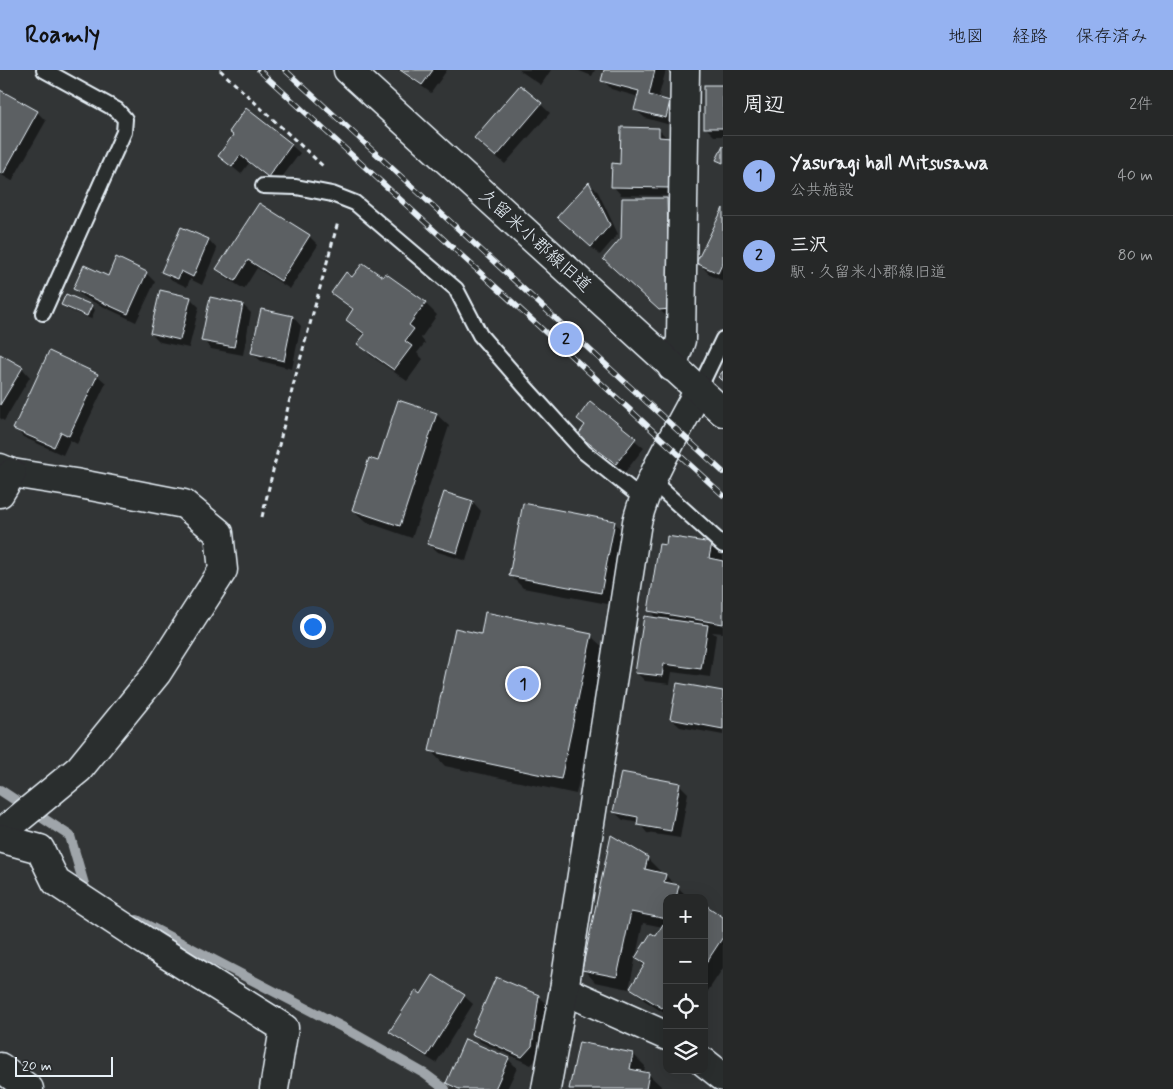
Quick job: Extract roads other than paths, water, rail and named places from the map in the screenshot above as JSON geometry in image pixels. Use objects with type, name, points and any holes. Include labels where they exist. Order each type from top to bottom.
[{"type":"street","name":"久留米小郡線旧道","points":[[348,70],[723,412]]},
{"type":"street","points":[[672,367],[682,340],[685,70]]},
{"type":"street","points":[[546,1089],[564,990],[635,532],[647,489],[699,389]]},
{"type":"street","points":[[0,834],[79,769],[157,673],[223,570],[218,533],[184,504],[75,483],[4,478]]},
{"type":"street","points":[[0,838],[40,849],[56,882],[150,944],[284,1028],[274,1089]]},
{"type":"street","points":[[564,990],[663,1034]]},
{"type":"street","points":[[708,1065],[723,1077]]},
{"type":"street","points":[[0,1067],[24,1088]]},
{"type":"lane","points":[[43,313],[124,132],[124,119],[117,110],[44,70]]},
{"type":"lane","points":[[262,186],[296,187],[332,194],[355,203],[456,289],[480,335],[584,452],[647,489],[723,546]]},
{"type":"lane","points":[[699,389],[723,339]]},
{"type":"waterway","points":[[0,790],[70,836],[86,891],[89,894]]},
{"type":"waterway","points":[[137,920],[346,1029],[425,1074],[445,1089]]},
{"type":"railway","points":[[259,70],[723,495]]},
{"type":"railway","points":[[285,70],[723,472]]},
{"type":"place","name":"三沢","points":[[566,339]]},
{"type":"place","name":"Yasuragi hall Mitsusawa","points":[[523,684]]}]
